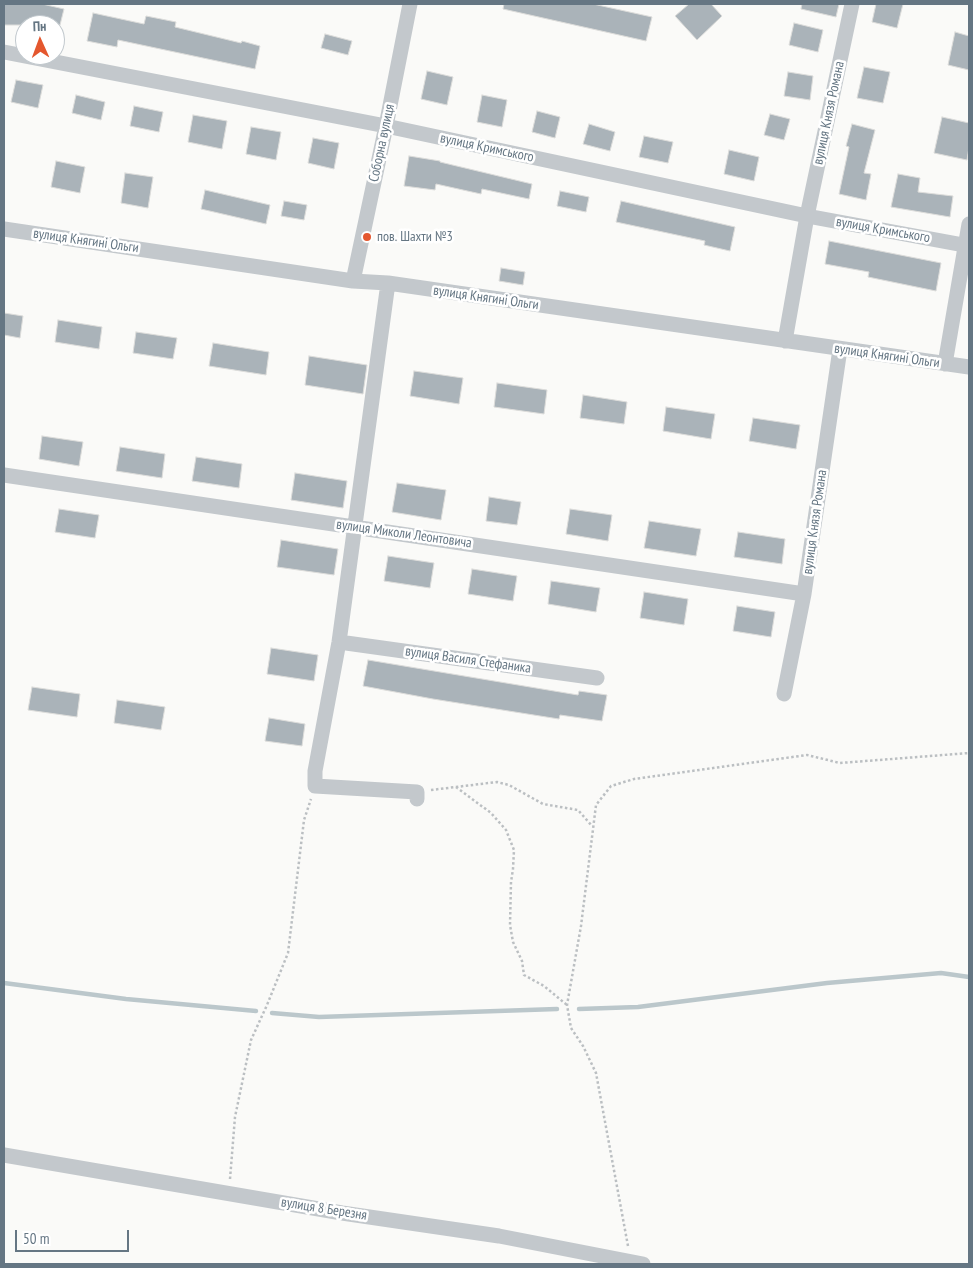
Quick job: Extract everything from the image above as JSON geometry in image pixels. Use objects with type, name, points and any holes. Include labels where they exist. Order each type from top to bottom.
[{"type":"street","name":"Соборна вулиця","points":[[353,281],[410,4]]},
{"type":"street","name":"вулиця Князя Романа","points":[[785,342],[807,216],[852,4]]},
{"type":"street","name":"вулиця Кримського","points":[[4,52],[386,126],[807,216],[967,245]]},
{"type":"street","points":[[945,364],[967,245],[969,224]]},
{"type":"street","name":"вулиця Княгині Ольги","points":[[4,229],[353,281],[388,284],[969,367]]},
{"type":"street","points":[[388,284],[338,642],[315,771],[315,786],[417,796]]},
{"type":"street","name":"вулиця Князя Романа","points":[[784,694],[804,594],[840,349]]},
{"type":"street","name":"вулиця Миколи Леонтовича","points":[[4,475],[804,594]]},
{"type":"street","name":"вулиця Василя Стефаника","points":[[338,642],[597,678]]},
{"type":"street","name":"вулиця 8 Березня","points":[[4,1156],[342,1213],[499,1236],[638,1263]]},
{"type":"path","points":[[638,1263],[596,1073],[583,1046],[571,1028],[567,1006],[581,926],[596,805],[611,786],[634,779],[807,755],[840,763],[969,753]]},
{"type":"path","points":[[417,796],[456,787],[497,782],[509,785],[543,804],[578,810],[592,826]]},
{"type":"path","points":[[228,1193],[235,1118],[251,1040],[268,1005],[288,953],[304,820],[315,786]]},
{"type":"path","points":[[456,787],[491,813],[506,830],[514,850],[510,896],[510,925],[513,942],[522,961],[524,975],[544,986],[567,1006]]},
{"type":"building","points":[[4,4],[42,4],[64,9],[62,15],[15,15],[15,25],[4,25]]},
{"type":"building","points":[[504,4],[593,4],[652,17],[646,41],[503,9]]},
{"type":"building","points":[[689,4],[711,4],[722,16],[697,40],[675,16]]},
{"type":"building","points":[[802,4],[839,4],[836,17],[801,9]]},
{"type":"building","points":[[876,4],[903,4],[897,28],[872,22]]},
{"type":"building","points":[[93,13],[144,24],[146,16],[176,22],[175,27],[260,46],[255,69],[118,40],[117,47],[87,41]]},
{"type":"building","points":[[794,23],[823,30],[818,52],[789,45]]},
{"type":"building","points":[[955,32],[969,36],[969,70],[948,65]]},
{"type":"building","points":[[325,34],[352,41],[348,55],[321,48]]},
{"type":"building","points":[[864,67],[890,72],[883,103],[857,98]]},
{"type":"building","points":[[427,71],[453,77],[447,105],[421,99]]},
{"type":"building","points":[[788,72],[813,76],[810,100],[784,96]]},
{"type":"building","points":[[16,80],[43,85],[38,108],[11,102]]},
{"type":"building","points":[[76,95],[105,102],[101,120],[72,113]]},
{"type":"building","points":[[482,95],[507,100],[502,127],[477,122]]},
{"type":"building","points":[[134,106],[163,112],[159,132],[130,126]]},
{"type":"building","points":[[537,111],[560,117],[555,138],[532,132]]},
{"type":"building","points":[[770,114],[790,119],[784,140],[764,135]]},
{"type":"building","points":[[193,115],[227,121],[222,149],[188,142]]},
{"type":"building","points":[[942,117],[969,123],[967,160],[934,153]]},
{"type":"building","points":[[589,124],[615,132],[610,151],[583,144]]},
{"type":"building","points":[[852,124],[875,130],[864,173],[871,174],[866,200],[839,194],[849,147],[846,146]]},
{"type":"building","points":[[251,127],[281,132],[276,160],[246,154]]},
{"type":"building","points":[[644,136],[673,142],[668,163],[639,157]]},
{"type":"building","points":[[313,138],[339,143],[334,169],[308,163]]},
{"type":"building","points":[[729,150],[759,157],[754,181],[724,174]]},
{"type":"building","points":[[409,156],[440,161],[532,184],[529,199],[482,189],[481,194],[436,184],[435,190],[404,186]]},
{"type":"building","points":[[56,161],[85,167],[80,193],[51,187]]},
{"type":"building","points":[[125,173],[153,177],[148,208],[121,203]]},
{"type":"building","points":[[898,174],[920,178],[918,192],[953,196],[950,217],[891,207]]},
{"type":"building","points":[[205,190],[270,205],[266,224],[201,209]]},
{"type":"building","points":[[560,191],[589,197],[586,212],[557,206]]},
{"type":"building","points":[[284,201],[307,205],[304,220],[281,216]]},
{"type":"building","points":[[621,201],[735,227],[730,251],[704,245],[705,241],[616,222]]},
{"type":"building","points":[[829,241],[941,263],[936,291],[868,277],[869,272],[825,264]]},
{"type":"building","points":[[501,268],[525,272],[523,285],[499,281]]},
{"type":"building","points":[[4,313],[23,316],[20,338],[4,335]]},
{"type":"building","points":[[58,320],[102,327],[99,349],[55,342]]},
{"type":"building","points":[[136,332],[177,338],[173,359],[133,353]]},
{"type":"building","points":[[213,343],[269,352],[266,375],[209,366]]},
{"type":"building","points":[[309,356],[367,365],[363,394],[305,385]]},
{"type":"building","points":[[414,371],[463,378],[459,404],[410,396]]},
{"type":"building","points":[[497,383],[547,390],[544,414],[494,407]]},
{"type":"building","points":[[583,395],[627,402],[624,424],[580,418]]},
{"type":"building","points":[[666,407],[715,414],[711,439],[663,431]]},
{"type":"building","points":[[753,418],[800,425],[796,449],[749,441]]},
{"type":"building","points":[[42,436],[83,442],[79,466],[39,459]]},
{"type":"building","points":[[120,447],[165,454],[162,478],[116,471]]},
{"type":"building","points":[[196,457],[242,464],[239,488],[192,481]]},
{"type":"building","points":[[295,473],[347,481],[343,508],[291,500]]},
{"type":"building","points":[[397,483],[446,490],[441,520],[392,512]]},
{"type":"building","points":[[489,497],[521,502],[517,525],[486,521]]},
{"type":"building","points":[[59,509],[99,515],[95,538],[55,532]]},
{"type":"building","points":[[570,509],[612,515],[608,541],[566,534]]},
{"type":"building","points":[[649,521],[701,529],[696,556],[644,548]]},
{"type":"building","points":[[738,532],[785,539],[782,564],[734,557]]},
{"type":"building","points":[[281,540],[338,549],[334,575],[277,567]]},
{"type":"building","points":[[388,556],[434,563],[430,588],[384,581]]},
{"type":"building","points":[[472,569],[517,576],[513,601],[468,594]]},
{"type":"building","points":[[551,581],[600,588],[596,612],[548,604]]},
{"type":"building","points":[[644,592],[688,599],[684,625],[640,618]]},
{"type":"building","points":[[737,606],[775,612],[771,637],[733,631]]},
{"type":"building","points":[[271,648],[318,655],[314,681],[267,674]]},
{"type":"building","points":[[368,660],[578,695],[579,691],[607,695],[602,721],[560,715],[559,719],[363,686]]},
{"type":"building","points":[[32,687],[80,694],[77,717],[28,710]]},
{"type":"building","points":[[117,700],[165,707],[161,730],[114,723]]},
{"type":"building","points":[[269,718],[305,724],[302,746],[265,741]]},
{"type":"waterway","points":[[579,1009],[638,1007],[827,983],[941,973],[969,977]]},
{"type":"waterway","points":[[4,983],[126,999],[256,1011]]},
{"type":"waterway","points":[[272,1013],[319,1017],[557,1009]]},
{"type":"place","name":"пов. Шахти №3","points":[[367,237]]}]
